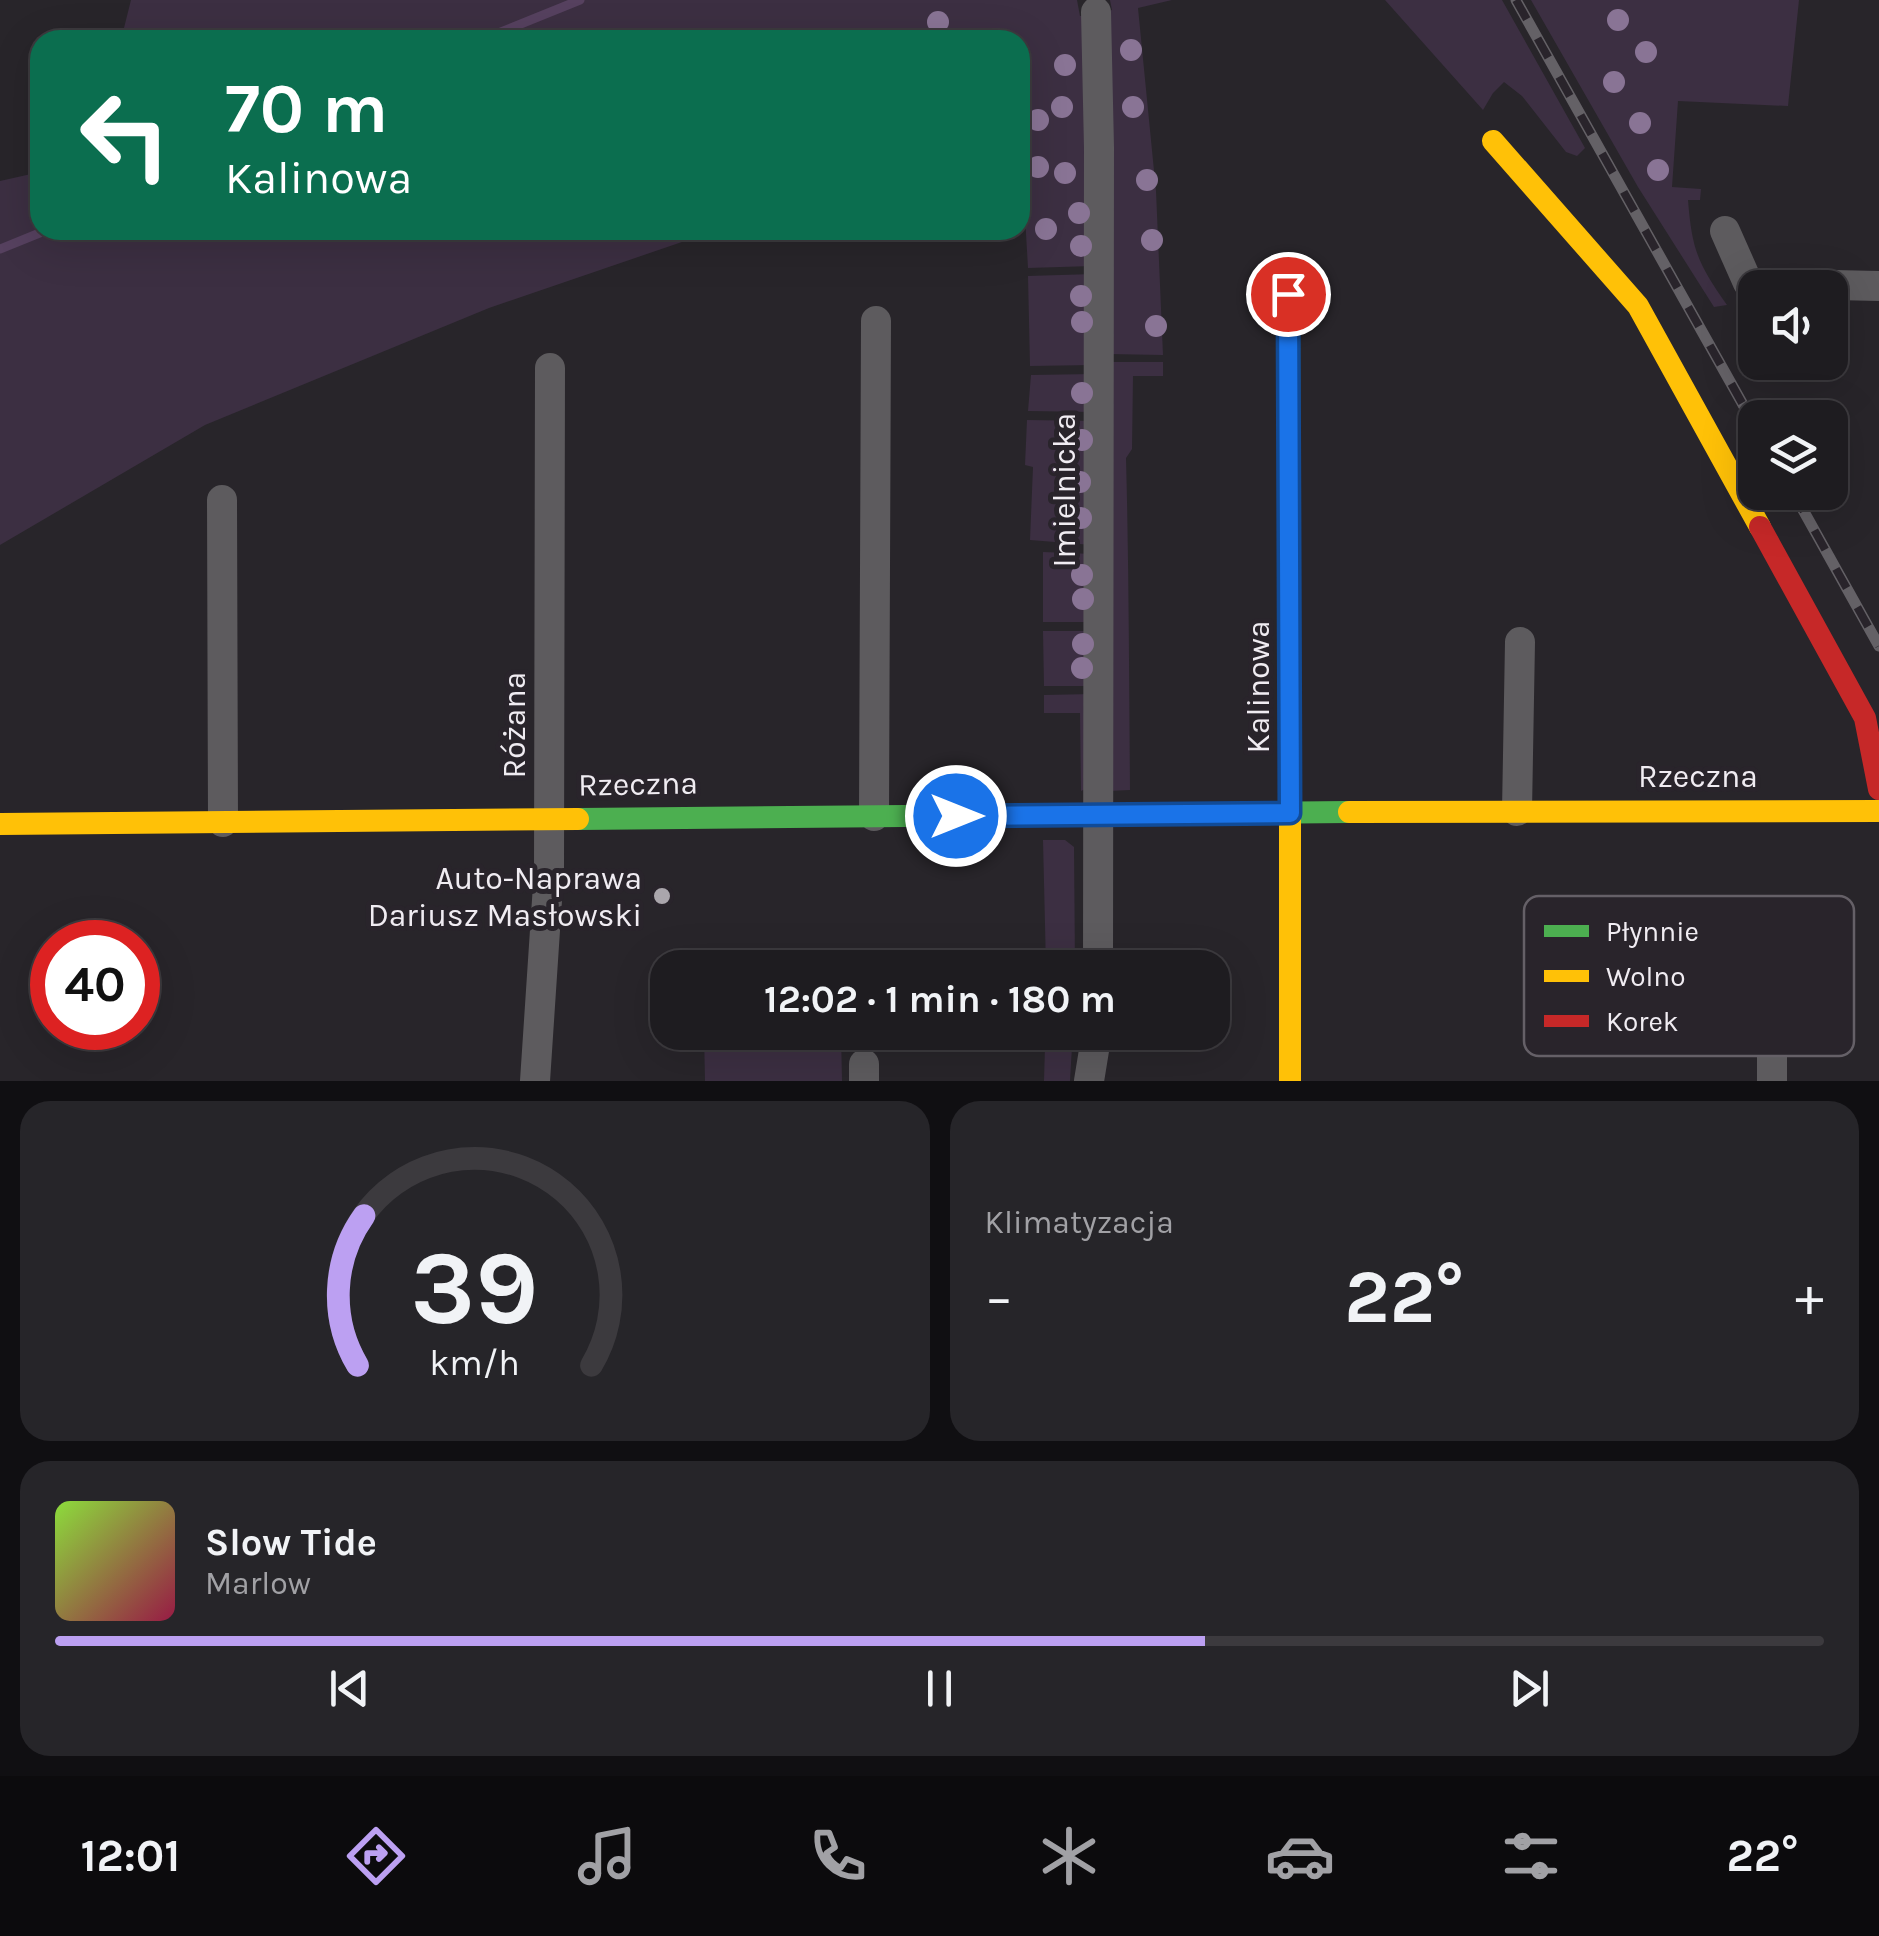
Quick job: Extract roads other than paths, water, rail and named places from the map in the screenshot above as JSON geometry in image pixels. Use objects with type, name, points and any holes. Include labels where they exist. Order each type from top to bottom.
[{"type":"street","name":"Imielnicka","points":[[1096,12],[1098,950]]},
{"type":"street","points":[[1494,141],[1638,306],[1865,718],[1879,789]]},
{"type":"street","points":[[1725,232],[1748,284],[1879,286]]},
{"type":"street","name":"Kalinowa","points":[[1288,294],[1290,1081]]},
{"type":"street","points":[[874,816],[876,322]]},
{"type":"street","name":"Różana","points":[[535,1081],[549,870],[550,368]]},
{"type":"street","points":[[222,500],[223,822]]},
{"type":"street","points":[[1518,811],[1520,642]]},
{"type":"street","name":"Rzeczna","points":[[0,824],[1879,811]]},
{"type":"street","points":[[1089,1081],[1094,1050]]},
{"type":"waterway","points":[[506,30],[580,0]]},
{"type":"waterway","points":[[0,249],[30,237]]},
{"type":"railway","points":[[1516,0],[1740,400]]},
{"type":"railway","points":[[1803,510],[1879,646]]},
{"type":"place","name":"Auto-Naprawa Dariusz Masłowski","points":[[662,896]]}]
